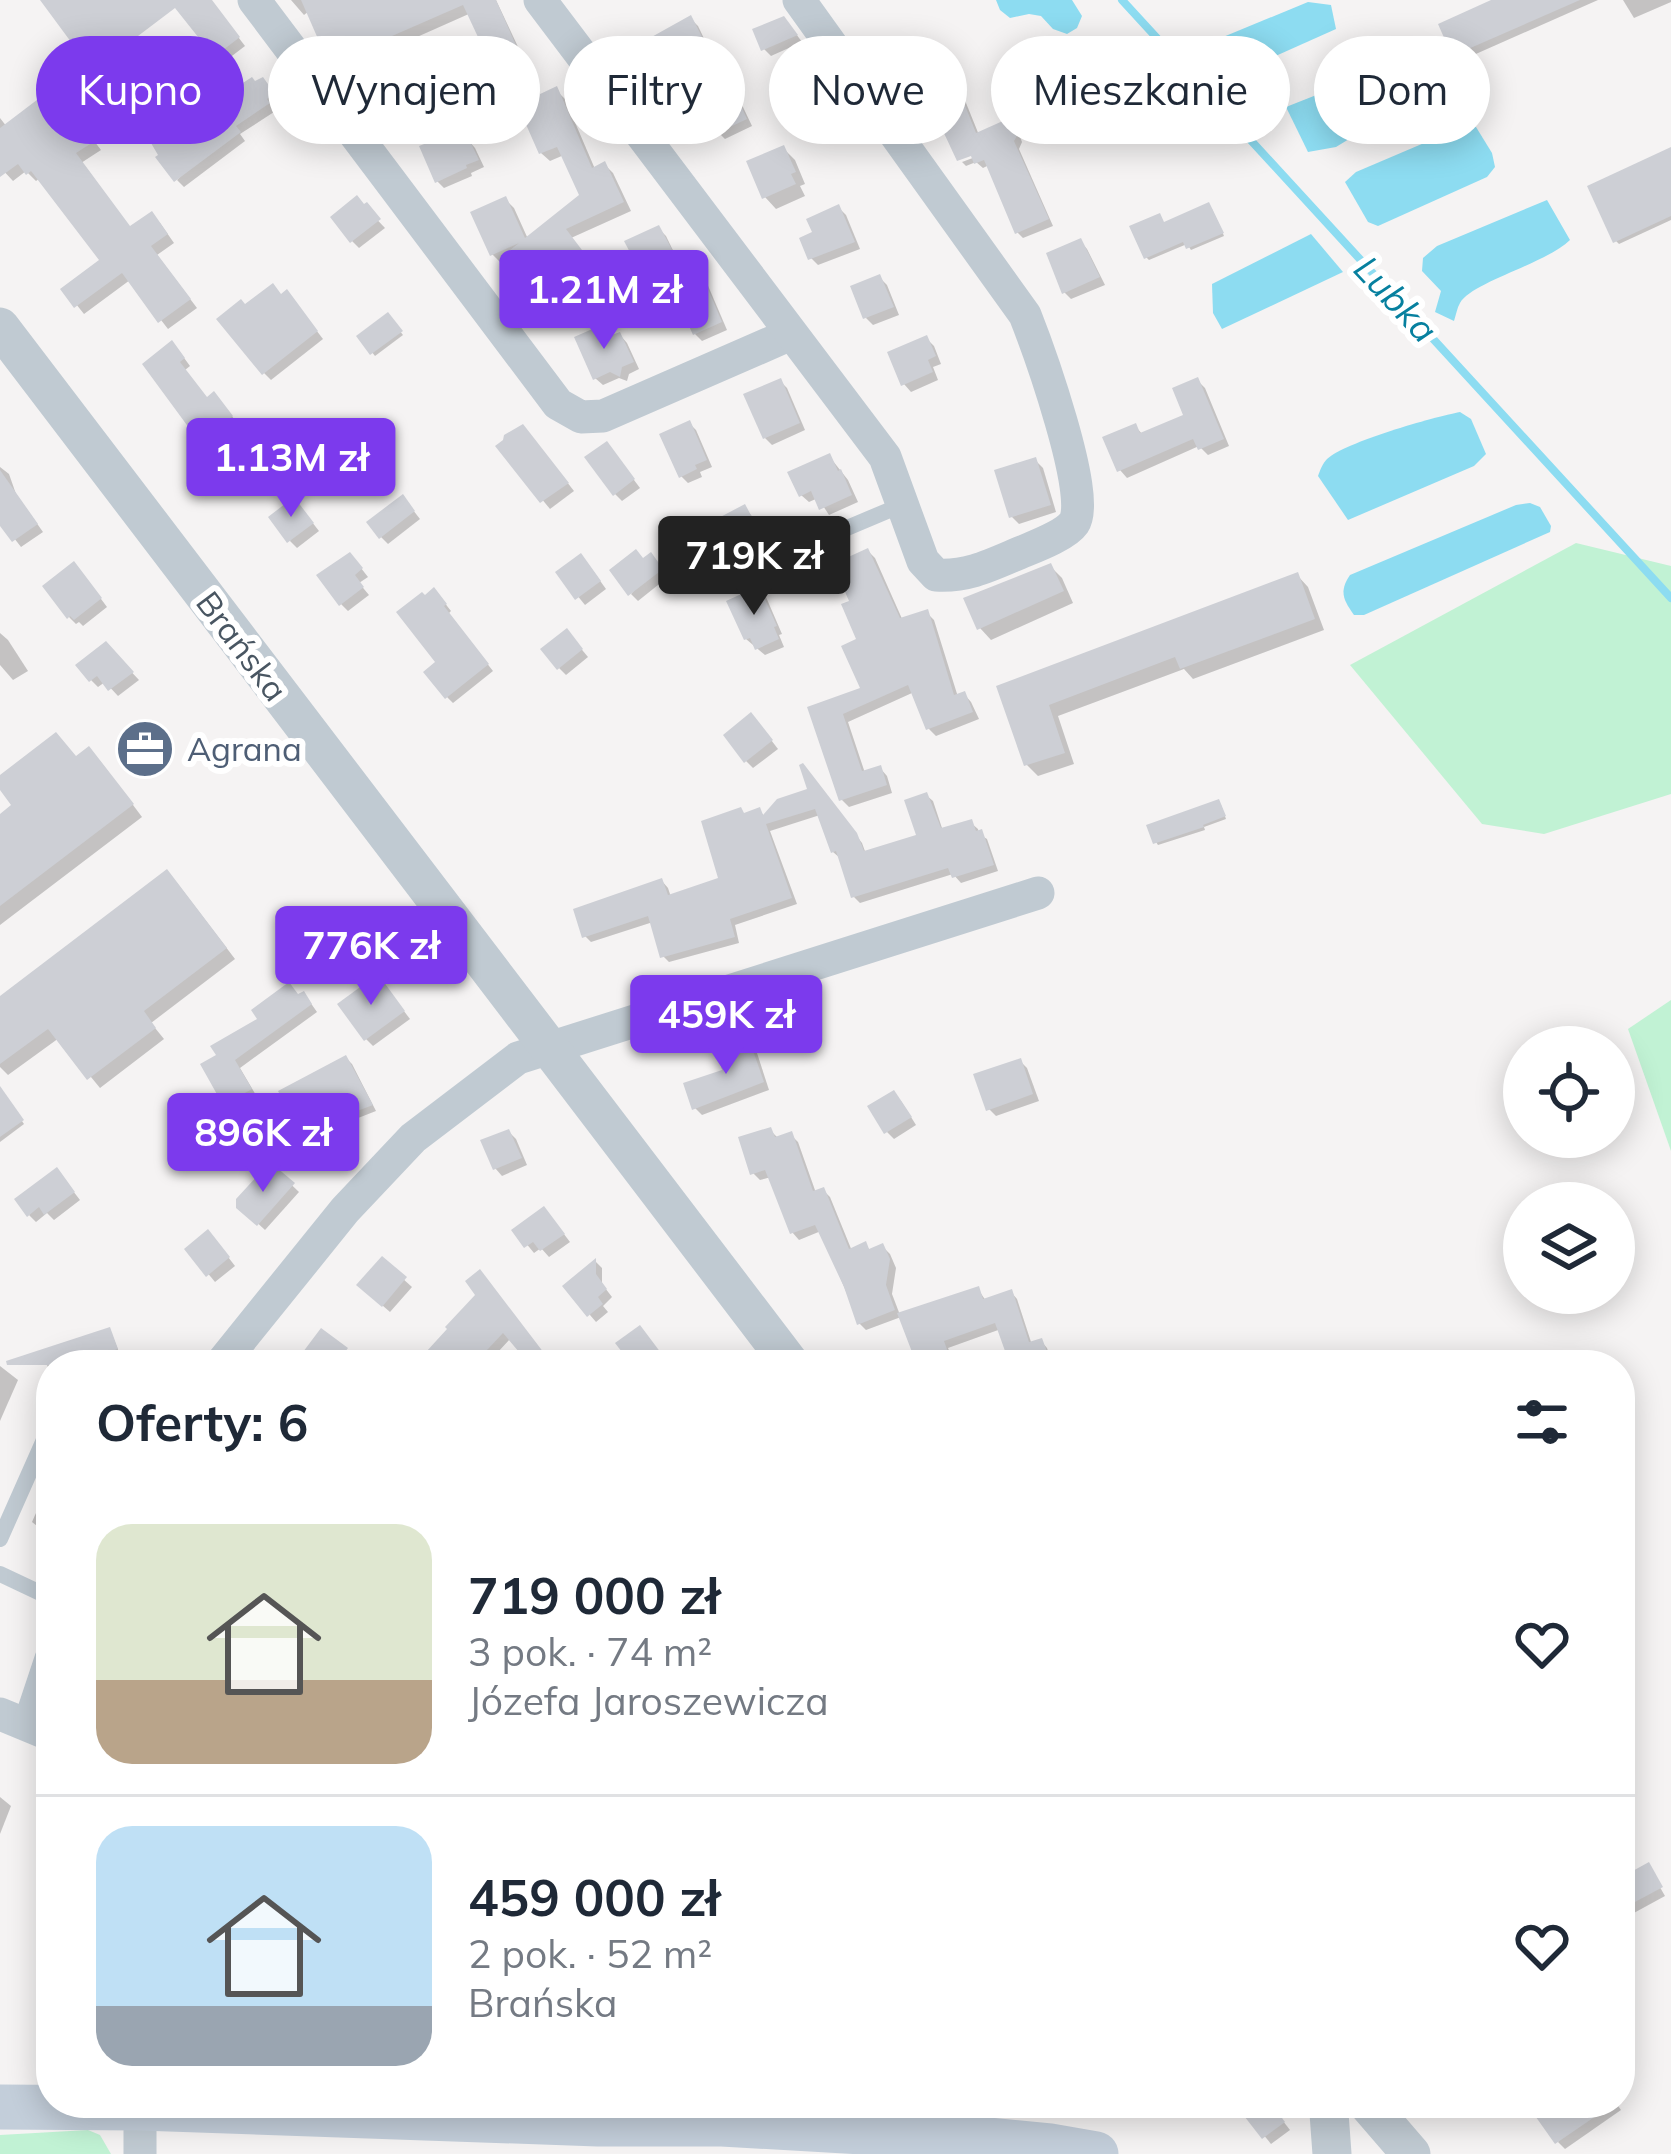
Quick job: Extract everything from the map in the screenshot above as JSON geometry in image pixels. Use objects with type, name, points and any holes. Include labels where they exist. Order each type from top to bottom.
[{"type":"main road","points":[[0,2107],[36,2107]]},
{"type":"main road","points":[[426,2118],[598,2124],[672,2118]]},
{"type":"main road","points":[[762,2118],[1096,2154]]},
{"type":"street","points":[[254,0],[558,404],[581,417],[603,416],[791,334]]},
{"type":"street","points":[[540,0],[884,457],[923,561],[936,575],[958,577],[1053,538],[1074,523],[1079,504],[1075,473],[1025,315],[799,0]]},
{"type":"street","name":"Brańska","points":[[0,327],[779,1350]]},
{"type":"street","points":[[232,1350],[346,1210],[413,1138],[518,1058],[1038,893]]},
{"type":"street","points":[[140,2118],[140,2154]]},
{"type":"street","points":[[1329,2118],[1332,2154]]},
{"type":"street","points":[[1379,2118],[1404,2150]]},
{"type":"lane","points":[[802,547],[904,504]]},
{"type":"lane","points":[[0,1539],[36,1458]]},
{"type":"lane","points":[[0,1574],[36,1591]]},
{"type":"green space","points":[[1576,543],[1671,566],[1671,794],[1544,834],[1482,824],[1350,665]]},
{"type":"green space","points":[[1671,1000],[1671,1151],[1635,1049],[1632,1026]]},
{"type":"green space","points":[[88,2130],[100,2135],[111,2154],[0,2154],[0,2135]]},
{"type":"water","points":[[996,0],[1072,0],[1082,16],[1077,28],[1067,34],[1053,29],[1041,16],[1010,18]]},
{"type":"water","points":[[1308,2],[1331,5],[1336,29],[1290,50],[1290,36],[1226,36]]},
{"type":"water","points":[[1314,96],[1314,144],[1341,144],[1308,152],[1290,105]]},
{"type":"water","points":[[1422,144],[1486,144],[1495,167],[1487,177],[1378,226],[1368,222],[1345,182],[1356,172]]},
{"type":"water","points":[[1547,200],[1570,240],[1467,295],[1454,321],[1435,312],[1441,291],[1422,271],[1423,258],[1437,246]]},
{"type":"water","points":[[1311,234],[1343,272],[1222,329],[1213,313],[1212,284]]},
{"type":"water","points":[[1460,412],[1471,419],[1486,454],[1474,466],[1348,520],[1318,476],[1327,459],[1352,445]]},
{"type":"water","points":[[1530,503],[1540,507],[1550,532],[1364,615],[1354,615],[1347,605],[1344,591],[1350,575]]},
{"type":"building","points":[[40,0],[212,0],[239,36],[197,36],[175,8],[138,36],[67,36]]},
{"type":"building","points":[[301,0],[496,0],[512,36],[477,36],[463,5],[392,36],[317,36]]},
{"type":"building","points":[[1491,0],[1580,0],[1490,39],[1443,36],[1438,24]]},
{"type":"building","points":[[691,15],[702,36],[653,36]]},
{"type":"building","points":[[784,16],[798,35],[769,36],[769,48],[761,51],[752,29]]},
{"type":"building","points":[[263,77],[268,84],[268,104],[244,121],[244,82]]},
{"type":"building","points":[[557,86],[564,102],[564,144],[582,144],[592,168],[605,161],[624,202],[566,229],[582,250],[564,264],[574,286],[565,290],[571,303],[541,318],[510,250],[519,243],[490,256],[470,212],[506,196],[525,238],[579,195],[557,147],[539,154],[535,144],[540,144],[540,94]]},
{"type":"building","points":[[36,101],[36,144],[90,144],[76,153],[130,226],[152,211],[168,234],[151,246],[191,299],[158,323],[122,273],[74,308],[60,289],[99,260],[31,171],[26,175],[18,164],[0,177],[0,128]]},
{"type":"building","points":[[967,110],[976,133],[991,126],[991,144],[1015,144],[1049,219],[1015,234],[984,160],[974,164],[971,156],[957,161],[949,144],[967,144]]},
{"type":"building","points":[[152,144],[225,144],[174,182],[155,157]]},
{"type":"building","points":[[471,144],[479,160],[435,183],[419,146]]},
{"type":"building","points":[[784,145],[796,184],[762,199],[746,161]]},
{"type":"building","points":[[1671,147],[1671,216],[1613,243],[1587,186]]},
{"type":"building","points":[[357,195],[381,219],[350,243],[330,217]]},
{"type":"building","points":[[1209,202],[1224,233],[1186,249],[1183,242],[1144,259],[1129,226],[1160,213],[1164,222]]},
{"type":"building","points":[[839,204],[855,242],[808,260],[799,238],[812,232],[806,219]]},
{"type":"building","points":[[659,225],[678,261],[643,277],[624,241]]},
{"type":"building","points":[[1081,238],[1100,277],[1062,294],[1046,253]]},
{"type":"building","points":[[700,270],[722,322],[693,335],[670,283]]},
{"type":"building","points":[[880,274],[894,307],[863,319],[850,286]]},
{"type":"building","points":[[273,283],[281,294],[287,289],[318,331],[262,375],[216,319]]},
{"type":"building","points":[[388,312],[403,331],[370,355],[356,336]]},
{"type":"building","points":[[604,324],[609,336],[620,332],[634,362],[622,367],[620,377],[610,372],[593,380],[574,337]]},
{"type":"building","points":[[927,335],[936,356],[928,360],[933,372],[901,386],[887,352]]},
{"type":"building","points":[[172,340],[185,358],[180,362],[207,397],[214,391],[233,416],[207,436],[199,426],[192,432],[142,364]]},
{"type":"building","points":[[1198,377],[1224,439],[1198,450],[1193,439],[1117,472],[1102,437],[1136,423],[1140,433],[1183,415],[1172,388]]},
{"type":"building","points":[[781,378],[800,423],[763,439],[743,394]]},
{"type":"building","points":[[690,420],[707,460],[679,478],[659,434]]},
{"type":"building","points":[[523,424],[569,483],[540,503],[495,446]]},
{"type":"building","points":[[607,441],[635,479],[613,496],[584,457]]},
{"type":"building","points":[[830,453],[852,495],[819,510],[811,491],[799,497],[787,472]]},
{"type":"building","points":[[1036,457],[1051,505],[1009,518],[994,470]]},
{"type":"building","points":[[0,470],[38,524],[12,542],[0,526]]},
{"type":"building","points":[[403,494],[415,511],[379,539],[366,522]]},
{"type":"building","points":[[294,497],[314,523],[287,543],[268,517]]},
{"type":"building","points":[[745,504],[763,538],[734,553],[726,539],[719,542],[709,523]]},
{"type":"building","points":[[868,548],[900,618],[928,609],[954,695],[965,691],[973,712],[926,730],[908,685],[843,714],[862,771],[881,765],[887,785],[839,801],[807,707],[860,688],[841,646],[856,639],[841,604],[849,601],[833,564]]},
{"type":"building","points":[[636,549],[643,558],[651,552],[663,569],[628,596],[609,570]]},
{"type":"building","points":[[350,552],[363,568],[355,575],[364,587],[339,606],[316,575]]},
{"type":"building","points":[[581,553],[601,581],[575,600],[555,572]]},
{"type":"building","points":[[74,561],[102,598],[74,620],[67,619],[42,586]]},
{"type":"building","points":[[1051,563],[1064,591],[977,630],[963,598]]},
{"type":"building","points":[[1298,572],[1315,619],[1180,669],[1175,657],[1049,705],[1065,753],[1024,766],[996,686]]},
{"type":"building","points":[[759,586],[779,639],[755,650],[750,638],[744,640],[726,601]]},
{"type":"building","points":[[434,587],[489,664],[445,699],[423,672],[435,662],[396,612]]},
{"type":"building","points":[[567,628],[583,649],[557,670],[540,649]]},
{"type":"building","points":[[106,641],[134,672],[108,691],[97,676],[89,682],[75,665]]},
{"type":"building","points":[[751,712],[773,740],[744,763],[723,735]]},
{"type":"building","points":[[56,732],[76,756],[89,746],[134,804],[0,906],[0,814],[11,805],[0,790],[0,775]]},
{"type":"building","points":[[803,763],[857,833],[864,851],[916,835],[904,800],[927,792],[941,828],[972,819],[976,831],[982,829],[994,865],[952,878],[948,868],[851,898],[836,851],[831,853],[815,809],[766,824],[792,898],[730,919],[735,937],[660,958],[648,916],[582,938],[573,909],[662,878],[668,895],[718,878],[701,821],[741,807],[744,813],[760,807],[763,815],[777,799],[807,789],[799,765]]},
{"type":"building","points":[[1219,799],[1226,816],[1153,844],[1146,825]]},
{"type":"building","points":[[167,869],[227,948],[144,1011],[156,1028],[87,1080],[48,1029],[0,1064],[0,996]]},
{"type":"building","points":[[378,974],[405,1011],[364,1041],[337,1004]]},
{"type":"building","points":[[289,982],[298,994],[304,991],[312,1004],[235,1060],[252,1089],[223,1105],[200,1064],[216,1055],[210,1046],[257,1019],[251,1010]]},
{"type":"building","points":[[750,1042],[764,1082],[692,1110],[683,1083],[722,1070],[717,1053]]},
{"type":"building","points":[[346,1055],[373,1105],[344,1116],[343,1112],[300,1135],[278,1091]]},
{"type":"building","points":[[1021,1058],[1033,1094],[986,1111],[973,1074]]},
{"type":"building","points":[[0,1086],[24,1120],[0,1137]]},
{"type":"building","points":[[894,1090],[912,1117],[884,1134],[867,1106]]},
{"type":"building","points":[[771,1127],[775,1137],[792,1131],[813,1191],[824,1187],[849,1249],[866,1241],[869,1249],[883,1243],[890,1259],[886,1285],[895,1310],[857,1325],[815,1225],[790,1234],[765,1170],[750,1175],[738,1137]]},
{"type":"building","points":[[509,1129],[522,1158],[493,1170],[480,1140]]},
{"type":"building","points":[[57,1167],[75,1192],[44,1215],[39,1207],[27,1217],[14,1199]]},
{"type":"building","points":[[276,1167],[295,1183],[257,1226],[236,1208],[236,1199],[260,1173],[266,1179]]},
{"type":"building","points":[[544,1206],[565,1234],[540,1251],[533,1242],[524,1248],[511,1230]]},
{"type":"building","points":[[208,1229],[230,1257],[206,1277],[184,1249]]},
{"type":"building","points":[[382,1256],[407,1277],[382,1307],[356,1285]]},
{"type":"building","points":[[596,1258],[596,1274],[607,1289],[598,1297],[603,1304],[587,1317],[562,1286]]},
{"type":"building","points":[[480,1269],[542,1350],[517,1350],[503,1333],[487,1350],[428,1350],[475,1295],[465,1281]]},
{"type":"building","points":[[979,1286],[983,1299],[1012,1289],[1029,1342],[1042,1338],[1046,1350],[1005,1350],[995,1323],[944,1341],[947,1350],[911,1350],[897,1313]]},
{"type":"building","points":[[640,1325],[659,1350],[620,1350],[615,1343]]},
{"type":"building","points":[[110,1327],[118,1349],[115,1350],[40,1350]]},
{"type":"building","points":[[321,1328],[348,1348],[346,1350],[304,1350]]},
{"type":"building","points":[[36,1351],[36,1365],[7,1365],[6,1361]]},
{"type":"building","points":[[1649,1862],[1663,1887],[1635,1902],[1635,1870]]},
{"type":"building","points":[[1246,2118],[1282,2118],[1285,2122],[1262,2139]]},
{"type":"building","points":[[1537,2118],[1593,2118],[1555,2144]]},
{"type":"waterway","name":"Lubka","points":[[1122,0],[1671,598]]},
{"type":"place","name":"Agrana","points":[[145,749]]}]
